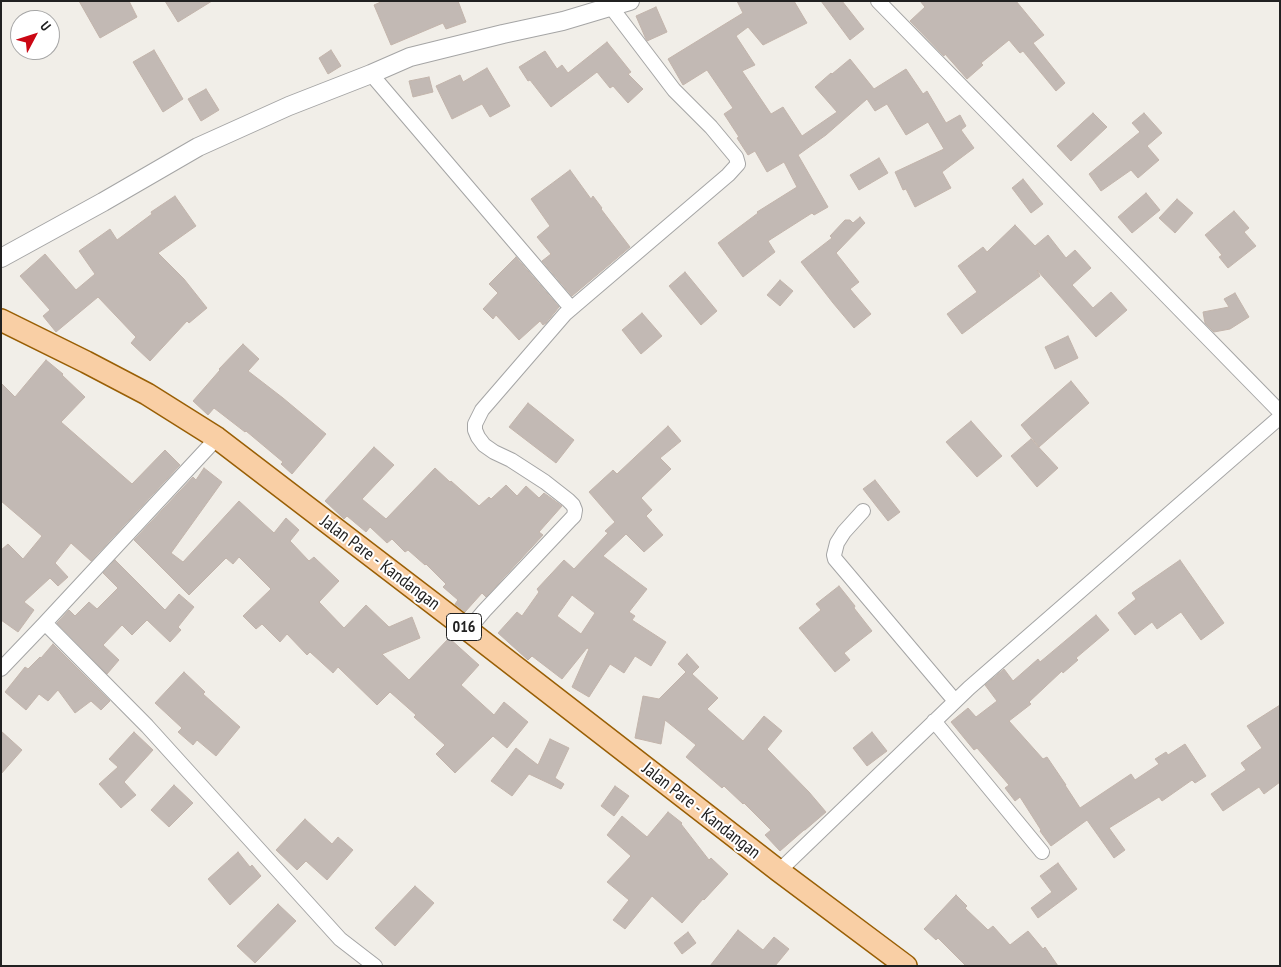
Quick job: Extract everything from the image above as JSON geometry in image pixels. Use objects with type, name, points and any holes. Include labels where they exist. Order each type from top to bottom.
[{"type":"main road","name":"Jalan Pare - Kandangan","points":[[1,320],[138,389],[216,438],[468,630],[778,871],[906,966]]},
{"type":"street","points":[[1,258],[198,147],[289,106],[410,57],[563,21],[630,1]]},
{"type":"street","points":[[878,1],[1280,412]]},
{"type":"street","points":[[468,630],[571,520],[575,513],[573,505],[558,492],[511,460],[484,445],[475,430],[482,410],[571,308],[728,176],[738,164],[736,157],[711,127],[674,90],[611,7]]},
{"type":"street","points":[[371,74],[571,308]]},
{"type":"street","points":[[778,871],[968,688],[1280,417]]},
{"type":"street","points":[[1,669],[216,438]]},
{"type":"street","points":[[862,511],[836,543],[835,559],[838,565],[955,701]]},
{"type":"street","points":[[45,623],[147,726],[340,939],[375,966]]},
{"type":"street","points":[[934,721],[1042,852]]},
{"type":"building","points":[[79,1],[129,1],[137,17],[100,38]]},
{"type":"building","points":[[165,1],[212,1],[178,22]]},
{"type":"building","points":[[383,1],[458,1],[466,22],[446,29],[443,23],[391,45],[374,5]]},
{"type":"building","points":[[737,1],[794,1],[807,23],[763,45],[748,27],[736,36],[755,65],[742,71],[771,114],[783,107],[802,136],[837,112],[815,87],[850,59],[874,89],[906,69],[923,94],[927,91],[946,123],[960,115],[966,126],[961,130],[974,148],[942,172],[951,188],[915,207],[906,189],[903,190],[895,172],[944,149],[928,122],[906,135],[887,104],[875,111],[867,99],[826,135],[798,155],[828,207],[814,215],[812,213],[768,241],[775,252],[743,277],[718,243],[757,212],[797,187],[784,162],[767,172],[755,151],[748,155],[724,114],[733,108],[707,70],[683,85],[668,59],[743,13]]},
{"type":"building","points":[[821,1],[842,1],[864,29],[850,40]]},
{"type":"building","points":[[920,1],[1016,1],[1044,35],[1033,43],[1065,83],[1056,91],[1023,51],[1020,53],[1009,40],[981,63],[983,65],[967,79],[945,54],[944,56],[910,21],[925,7]]},
{"type":"building","points":[[656,7],[667,32],[647,41],[636,16]]},
{"type":"building","points":[[607,42],[631,72],[628,74],[643,89],[628,103],[613,86],[610,88],[597,72],[551,107],[530,80],[528,81],[519,67],[545,51],[557,69],[562,65],[568,73]]},
{"type":"building","points":[[154,50],[183,99],[163,112],[133,62]]},
{"type":"building","points":[[331,50],[341,66],[328,74],[319,58]]},
{"type":"building","points":[[487,68],[510,106],[490,117],[482,104],[452,119],[436,86],[460,75],[463,82]]},
{"type":"building","points":[[429,77],[433,92],[413,97],[409,81]]},
{"type":"building","points":[[206,89],[219,110],[201,121],[188,99]]},
{"type":"building","points":[[1093,113],[1107,127],[1071,161],[1057,146]]},
{"type":"building","points":[[1144,113],[1162,133],[1147,146],[1159,160],[1138,178],[1131,170],[1101,191],[1089,174],[1140,132],[1132,123]]},
{"type":"building","points":[[879,158],[888,173],[859,190],[850,175]]},
{"type":"building","points":[[570,170],[591,199],[593,196],[630,247],[572,296],[542,261],[551,254],[537,237],[550,226],[531,199]]},
{"type":"building","points":[[1023,179],[1043,204],[1031,213],[1012,188]]},
{"type":"building","points":[[1146,193],[1160,210],[1132,233],[1118,217]]},
{"type":"building","points":[[175,196],[196,226],[158,253],[184,279],[207,308],[189,323],[187,321],[150,361],[131,343],[136,337],[98,297],[56,332],[43,316],[50,310],[20,276],[45,254],[76,290],[95,274],[79,251],[110,229],[117,240],[152,214],[151,212]]},
{"type":"building","points":[[1177,199],[1193,213],[1175,233],[1159,218]]},
{"type":"building","points":[[1234,211],[1249,228],[1244,232],[1256,246],[1228,268],[1219,257],[1222,255],[1205,235]]},
{"type":"building","points":[[860,217],[865,223],[836,253],[859,282],[850,289],[871,314],[854,328],[801,262],[832,238],[830,236],[845,220],[850,220],[853,223]]},
{"type":"building","points":[[1015,225],[1035,246],[1048,235],[1066,258],[1075,250],[1091,268],[1072,285],[1093,308],[1111,292],[1127,310],[1096,337],[1037,270],[1040,276],[962,334],[947,314],[977,292],[958,266],[983,247],[987,252]]},
{"type":"building","points":[[516,257],[559,307],[546,323],[543,325],[540,321],[519,340],[496,315],[493,319],[483,309],[498,293],[489,284]]},
{"type":"building","points":[[685,272],[717,311],[701,325],[669,286]]},
{"type":"building","points":[[780,280],[793,291],[780,306],[767,295]]},
{"type":"building","points":[[1235,293],[1249,317],[1230,329],[1214,332],[1205,323],[1203,312],[1229,307],[1224,299]]},
{"type":"building","points":[[642,313],[662,336],[641,354],[622,330]]},
{"type":"building","points":[[1068,336],[1078,358],[1055,369],[1045,347]]},
{"type":"building","points":[[243,344],[259,359],[248,371],[326,434],[292,474],[281,464],[283,462],[246,431],[214,408],[208,415],[193,401],[219,369]]},
{"type":"building","points":[[46,360],[63,374],[85,397],[61,422],[132,484],[165,450],[180,465],[91,561],[71,543],[55,563],[68,577],[58,586],[50,578],[24,602],[34,610],[18,632],[1,620],[1,550],[8,544],[23,559],[42,536],[1,501],[1,383],[15,397]]},
{"type":"building","points":[[1071,381],[1089,403],[1039,447],[1021,425]]},
{"type":"building","points":[[528,403],[574,440],[556,463],[509,427]]},
{"type":"building","points":[[971,421],[1002,456],[977,477],[946,442]]},
{"type":"building","points":[[668,426],[681,441],[660,458],[671,469],[641,498],[652,510],[646,516],[663,535],[644,552],[626,534],[603,556],[647,589],[629,612],[635,616],[632,620],[666,642],[651,666],[635,656],[624,673],[610,664],[589,697],[572,687],[589,649],[587,648],[562,679],[532,656],[528,660],[498,633],[517,612],[522,616],[539,592],[537,589],[564,560],[574,569],[608,533],[605,531],[615,522],[589,492],[613,470],[617,474]],"holes":[[[572,595],[595,613],[581,634],[557,616]]]},
{"type":"building","points":[[1031,439],[1058,468],[1037,487],[1011,456]]},
{"type":"building","points":[[374,447],[394,465],[362,499],[386,519],[435,468],[479,506],[489,497],[491,499],[506,485],[517,496],[526,486],[539,498],[544,493],[562,506],[539,532],[543,535],[486,597],[482,593],[465,612],[455,604],[458,600],[443,587],[446,584],[426,564],[408,550],[405,552],[392,539],[387,543],[370,527],[366,532],[347,516],[344,519],[325,501]]},
{"type":"building","points":[[204,468],[222,482],[171,553],[183,562],[239,501],[274,533],[286,518],[299,530],[290,541],[309,561],[314,557],[339,581],[319,602],[344,628],[366,605],[389,627],[412,617],[420,638],[382,654],[409,680],[449,638],[479,665],[461,685],[494,715],[504,702],[528,722],[507,748],[493,736],[455,773],[436,754],[445,745],[390,692],[377,705],[338,667],[333,673],[310,652],[307,655],[287,634],[280,642],[262,624],[256,629],[243,616],[271,589],[239,557],[233,564],[226,558],[189,595],[134,540],[193,477],[196,480]]},
{"type":"building","points":[[875,480],[900,512],[888,521],[863,489]]},
{"type":"building","points":[[115,560],[165,610],[179,594],[194,607],[178,627],[181,630],[170,642],[147,620],[132,635],[122,625],[103,645],[119,660],[107,674],[57,623],[69,610],[75,616],[89,602],[97,609],[118,588],[103,573]]},
{"type":"building","points":[[1180,560],[1224,623],[1201,640],[1181,612],[1157,629],[1152,622],[1135,635],[1118,613],[1136,599],[1132,593]]},
{"type":"building","points":[[839,586],[872,631],[844,653],[850,660],[835,672],[799,628],[821,610],[816,604]]},
{"type":"building","points":[[1096,615],[1109,630],[1076,658],[1078,660],[1063,673],[1062,671],[1029,702],[1031,704],[1009,721],[1043,759],[1047,757],[1080,808],[1131,774],[1135,780],[1159,764],[1155,759],[1166,752],[1168,755],[1185,744],[1206,776],[1195,783],[1192,780],[1162,801],[1159,797],[1109,828],[1125,850],[1114,858],[1087,820],[1051,846],[1020,797],[1015,801],[1005,788],[1009,785],[977,748],[974,750],[951,722],[968,708],[976,717],[997,701],[985,685],[1004,669],[1013,681],[1038,659],[1040,662]]},
{"type":"building","points":[[53,644],[110,701],[101,710],[91,701],[75,713],[58,690],[48,701],[39,694],[26,710],[5,692],[25,667],[28,669]]},
{"type":"building","points":[[687,654],[699,667],[692,674],[718,698],[707,709],[743,741],[764,716],[782,731],[767,749],[826,812],[780,851],[765,835],[771,830],[744,803],[724,786],[722,788],[686,757],[696,745],[665,720],[661,744],[635,738],[643,696],[659,699],[686,672],[678,664]]},
{"type":"building","points":[[184,672],[205,692],[203,694],[240,727],[216,756],[197,740],[193,745],[178,732],[182,728],[155,703]]},
{"type":"building","points":[[1280,705],[1280,782],[1264,794],[1259,787],[1223,811],[1211,794],[1246,770],[1241,763],[1262,748],[1247,726]]},
{"type":"building","points":[[1,731],[22,750],[1,774]]},
{"type":"building","points":[[134,732],[153,750],[124,782],[136,795],[121,808],[99,784],[118,767],[109,759]]},
{"type":"building","points":[[872,732],[887,751],[867,766],[853,748]]},
{"type":"building","points":[[550,739],[569,748],[555,778],[564,784],[561,789],[529,774],[512,796],[491,781],[516,748],[538,765]]},
{"type":"building","points":[[174,785],[193,803],[169,827],[151,810]]},
{"type":"building","points":[[615,786],[629,796],[614,816],[601,806]]},
{"type":"building","points":[[668,812],[682,823],[709,860],[711,858],[728,874],[682,923],[652,896],[625,929],[613,920],[629,900],[607,882],[631,856],[607,835],[622,816],[647,837]]},
{"type":"building","points":[[305,819],[332,844],[338,837],[353,850],[327,880],[306,861],[297,870],[276,850]]},
{"type":"building","points":[[238,852],[250,867],[252,865],[261,876],[230,905],[208,879]]},
{"type":"building","points":[[1058,863],[1077,889],[1038,918],[1031,908],[1052,892],[1040,876]]},
{"type":"building","points":[[415,886],[434,903],[395,946],[375,928]]},
{"type":"building","points":[[956,895],[967,906],[965,908],[988,930],[993,926],[1010,945],[1028,931],[1043,949],[1045,947],[1058,966],[966,966],[938,938],[936,940],[924,929]]},
{"type":"building","points":[[278,904],[296,921],[255,963],[237,946]]},
{"type":"building","points":[[738,930],[763,950],[774,937],[789,949],[775,966],[710,966]]},
{"type":"building","points":[[688,932],[696,943],[682,954],[674,943]]}]
